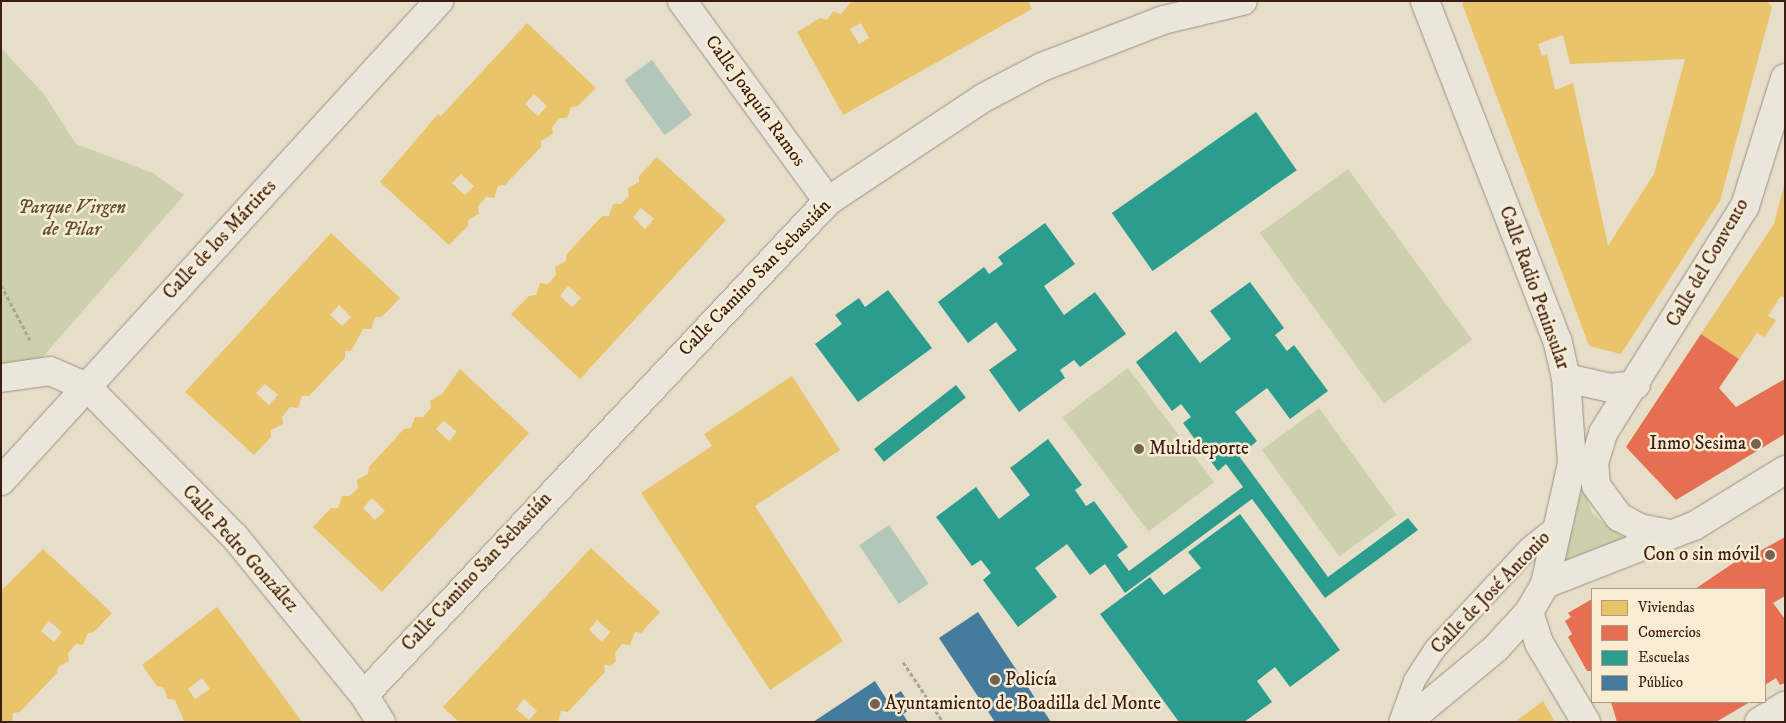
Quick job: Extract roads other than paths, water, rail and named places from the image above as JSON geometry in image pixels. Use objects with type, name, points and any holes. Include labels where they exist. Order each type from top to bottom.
[{"type":"street","name":"Calle de los Mártires","points":[[1,481],[439,1]]},
{"type":"street","name":"Calle Joaquín Ramos","points":[[682,1],[828,201]]},
{"type":"street","name":"Calle Camino San Sebastián","points":[[364,695],[828,201],[983,98],[1042,67],[1163,20],[1244,1]]},
{"type":"street","name":"Calle Radio Peninsular","points":[[1407,722],[1496,648],[1529,612],[1545,584],[1562,521],[1572,463],[1566,378],[1556,340],[1425,1]]},
{"type":"street","name":"Calle del Convento","points":[[1670,534],[1640,528],[1619,517],[1596,486],[1594,463],[1603,433],[1636,385],[1745,206],[1785,78]]},
{"type":"street","points":[[1,378],[50,372],[88,387]]},
{"type":"street","points":[[1566,378],[1610,388],[1636,385]]},
{"type":"street","name":"Calle Pedro González","points":[[88,387],[235,537],[364,695],[381,722]]},
{"type":"street","points":[[1545,584],[1694,526],[1785,470]]},
{"type":"street","points":[[1529,612],[1540,643],[1586,722]]},
{"type":"street","points":[[1759,722],[1785,706]]},
{"type":"lane","name":"Calle de José Antonio","points":[[1399,722],[1414,680],[1434,649],[1530,547],[1562,521]]},
{"type":"place","name":"Inmo Sesima","points":[[1756,444]]},
{"type":"place","name":"Multideporte","points":[[1139,449]]},
{"type":"place","name":"Con o sin móvil","points":[[1770,555]]},
{"type":"place","name":"Policía","points":[[995,680]]},
{"type":"place","name":"Ayuntamiento de Boadilla del Monte","points":[[875,704]]},
{"type":"park label","name":"Parque Virgen de Pilar","points":[[72,219]]}]
